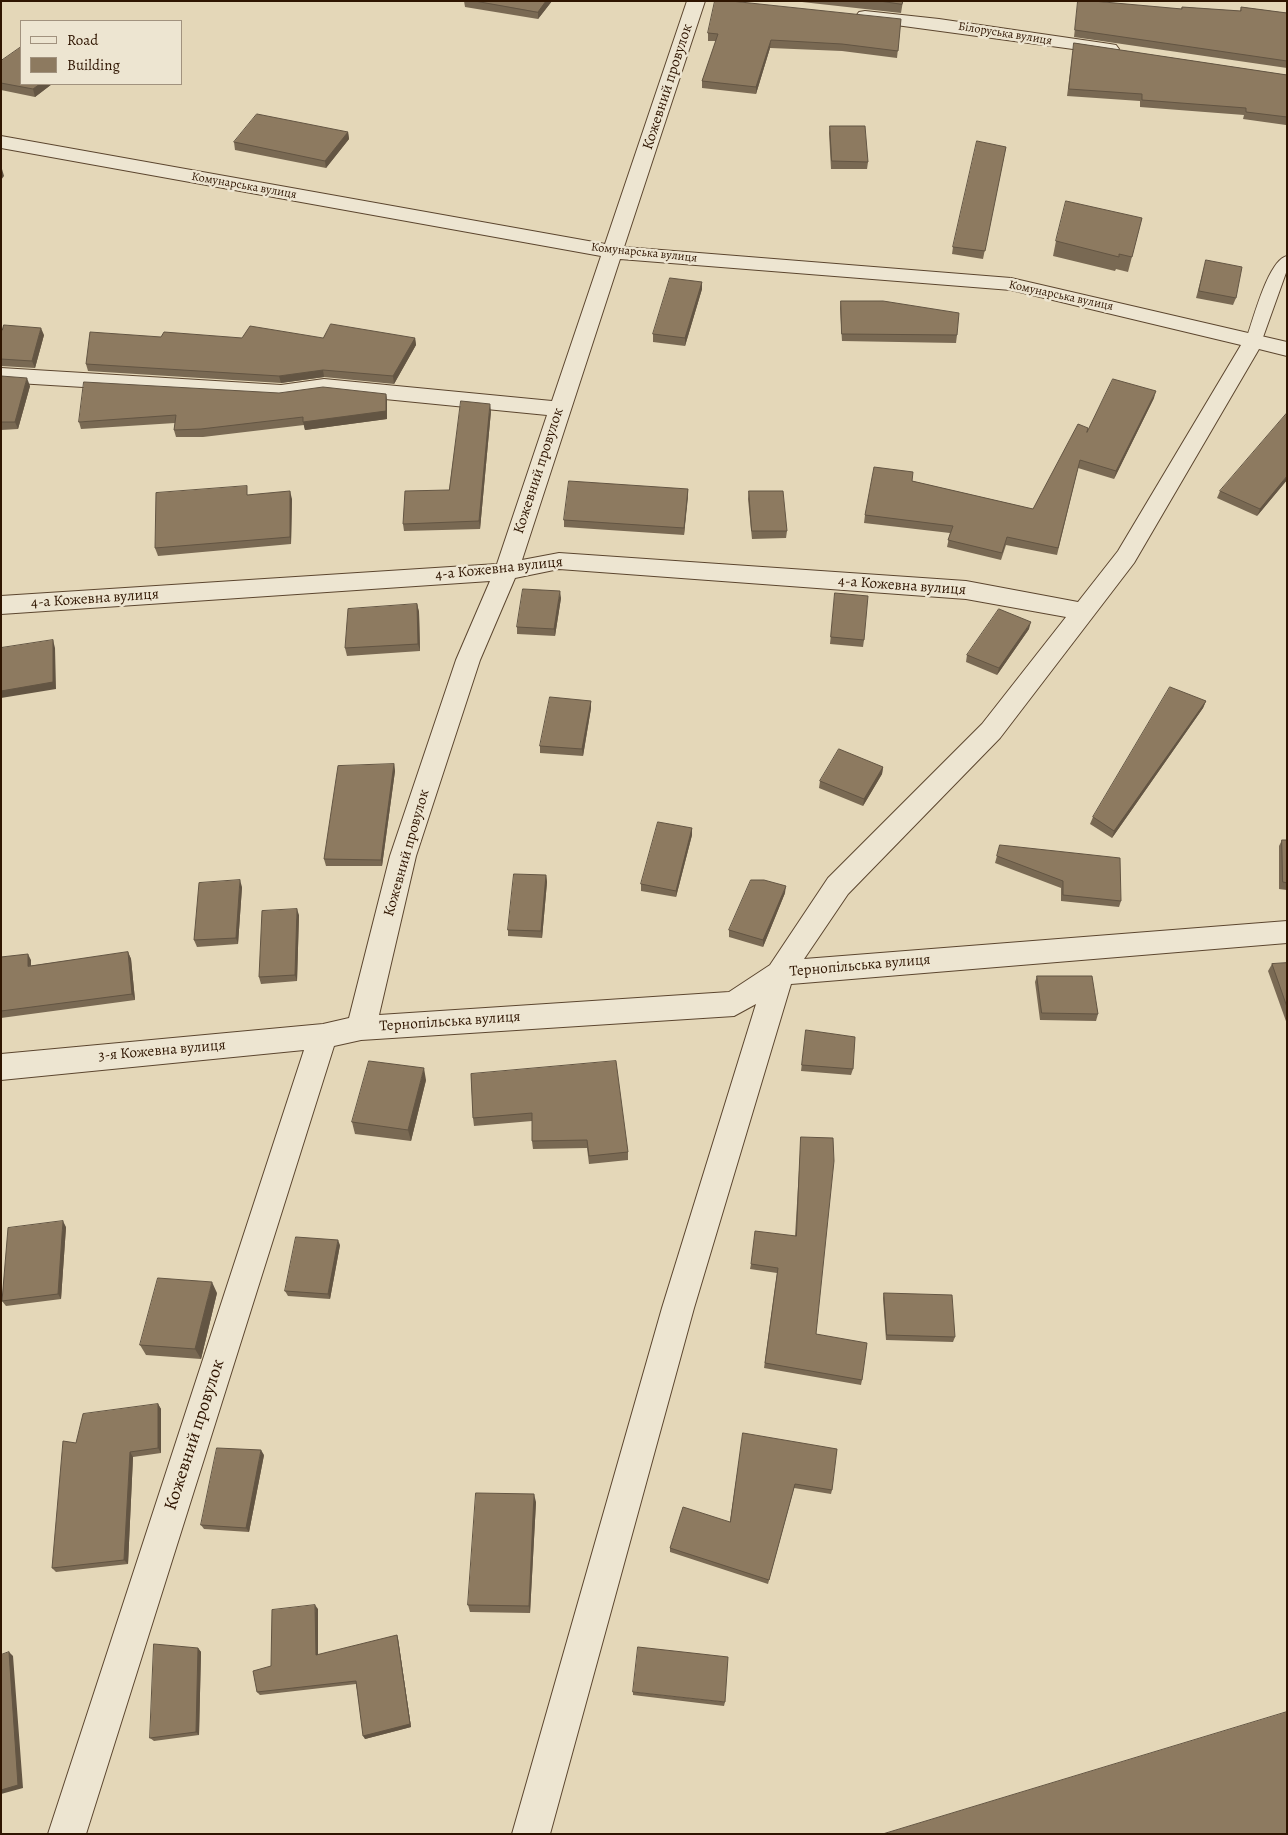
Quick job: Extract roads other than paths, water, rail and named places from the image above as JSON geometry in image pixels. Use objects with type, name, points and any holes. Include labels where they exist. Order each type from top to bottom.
[{"type":"street","name":"Кожевний провулок","points":[[361,1028],[403,856],[468,660],[506,571],[614,252],[696,1]]},
{"type":"street","name":"Білоруська вулиця","points":[[850,14],[938,24],[1122,51]]},
{"type":"street","name":"Комунарська вулиця","points":[[1,142],[614,252],[1012,284],[1287,348]]},
{"type":"street","points":[[531,1834],[678,1308],[780,973],[838,886],[991,731],[1126,557],[1254,340]]},
{"type":"street","points":[[1,375],[281,392],[324,386],[560,409]]},
{"type":"street","name":"4-а Кожевна вулиця","points":[[1,605],[506,571],[559,561],[966,590],[1084,612]]},
{"type":"street","name":"Тернопільська вулиця","points":[[324,1036],[361,1028],[734,1004],[780,973],[1287,932]]},
{"type":"street","name":"Кожевний провулок","points":[[67,1834],[324,1036]]},
{"type":"street","name":"3-я Кожевна вулиця","points":[[1,1067],[324,1036]]},
{"type":"lane","points":[[1254,340],[1278,271],[1287,260]]}]
